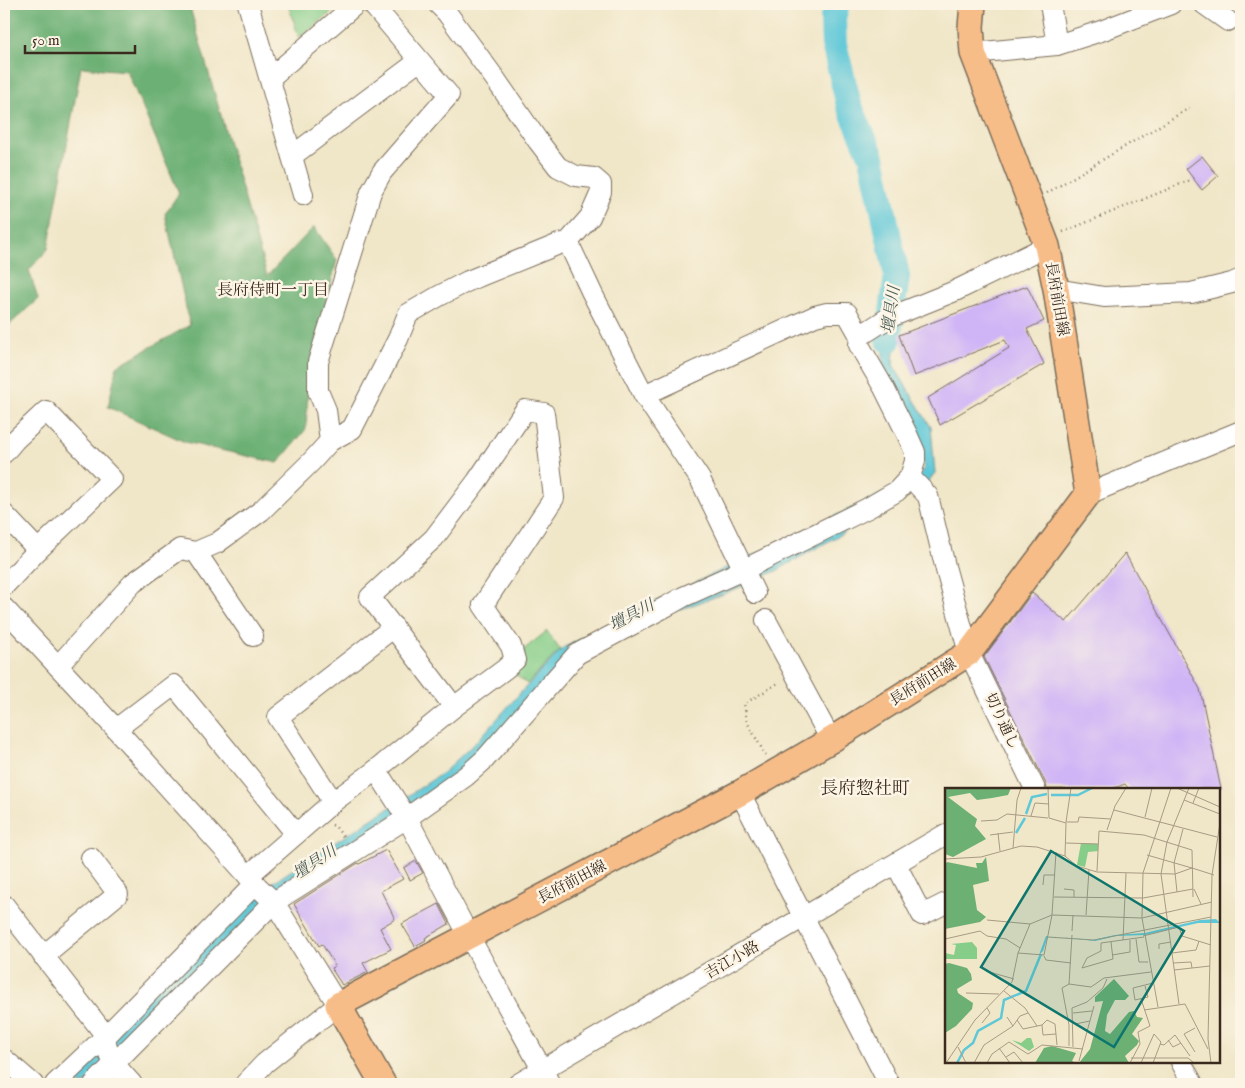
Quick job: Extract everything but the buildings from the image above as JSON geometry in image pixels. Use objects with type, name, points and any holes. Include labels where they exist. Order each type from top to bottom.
[{"type":"main road","name":"長府前田線","points":[[338,1005],[740,793],[830,740],[969,653],[1088,494],[1056,289],[1046,243],[973,54],[971,27],[974,4]]},
{"type":"main road","points":[[338,1005],[383,1084]]},
{"type":"street","points":[[248,4],[304,195]]},
{"type":"street","points":[[270,78],[356,4]]},
{"type":"street","points":[[330,441],[326,410],[318,392],[318,362],[371,192],[382,172],[449,95],[372,4]]},
{"type":"street","points":[[58,666],[133,583],[180,549],[196,552],[217,543],[261,511],[330,441],[352,429],[398,338],[408,314],[468,281],[568,242],[590,217],[601,192],[600,184],[594,178],[576,176],[558,166],[538,141],[447,12],[438,4]]},
{"type":"street","points":[[1050,4],[1057,45]]},
{"type":"street","points":[[973,54],[1057,45],[1102,31],[1171,4]]},
{"type":"street","points":[[1204,4],[1228,21]]},
{"type":"street","points":[[292,156],[419,61]]},
{"type":"street","points":[[568,242],[644,395],[700,479],[749,581]]},
{"type":"street","points":[[860,336],[888,318],[955,290],[1046,243]]},
{"type":"street","points":[[1056,289],[1104,297],[1191,293],[1232,284],[1241,279]]},
{"type":"street","points":[[54,1084],[262,890],[466,776],[485,759],[577,654],[675,602],[749,581],[897,491],[910,477],[915,461],[915,452],[907,434],[884,388],[859,345],[860,336],[848,313],[827,313],[815,316],[644,395]]},
{"type":"street","points":[[94,1084],[262,890],[296,834],[333,802],[515,660],[511,646],[483,606],[554,498],[544,413],[524,410],[476,481],[434,538],[370,597],[454,707]]},
{"type":"street","points":[[4,586],[38,550],[112,479],[46,411],[8,440]]},
{"type":"street","points":[[1088,494],[1241,431]]},
{"type":"street","name":"切り通し","points":[[910,477],[928,496],[969,653],[1030,787]]},
{"type":"street","points":[[4,514],[38,550]]},
{"type":"street","points":[[196,552],[253,636]]},
{"type":"street","points":[[4,608],[262,890],[338,1005],[265,1063],[245,1084]]},
{"type":"street","points":[[766,620],[830,740]]},
{"type":"street","points":[[333,802],[278,717],[394,627]]},
{"type":"street","points":[[116,729],[174,685],[296,834]]},
{"type":"street","points":[[376,770],[403,811],[546,1077]]},
{"type":"street","points":[[740,793],[889,1084]]},
{"type":"street","name":"吉江小路","points":[[518,1084],[546,1077],[803,918],[945,835]]},
{"type":"street","points":[[43,956],[118,894],[91,858]]},
{"type":"street","points":[[896,864],[922,915],[945,904]]},
{"type":"street","points":[[4,905],[105,1038],[113,1062],[132,1084]]},
{"type":"street","points":[[4,1059],[33,1084]]},
{"type":"street","points":[[1182,1063],[1193,1084]]},
{"type":"path","points":[[1030,203],[1191,107]]},
{"type":"path","points":[[1046,243],[1193,179]]},
{"type":"path","points":[[776,772],[747,722],[744,704],[794,673]]},
{"type":"green space","points":[[4,4],[189,4],[267,276],[314,227],[337,260],[309,370],[306,429],[278,463],[185,442],[108,407],[117,366],[190,325],[165,214],[179,193],[127,71],[81,67],[48,249],[29,270],[38,299],[8,326],[4,323]]},
{"type":"green space","points":[[288,4],[342,4],[299,38]]},
{"type":"green space","points":[[547,631],[560,650],[527,684],[513,673],[525,663],[523,650]]},
{"type":"water","name":"壇具川","points":[[896,319],[893,365],[931,427],[935,473],[925,486],[776,571],[734,590],[587,643],[481,757],[280,890],[85,1084],[62,1084],[247,899],[444,772],[480,738],[563,648],[619,619],[919,476],[924,468],[918,434],[883,364],[886,324]]},
{"type":"waterway","name":"壇具川","points":[[837,4],[833,18],[834,44],[849,105],[872,157],[897,276],[888,340]]},
{"type":"district","name":"長府侍町一丁目","points":[[273,291]]},
{"type":"district","name":"長府惣社町","points":[[865,789]]}]
